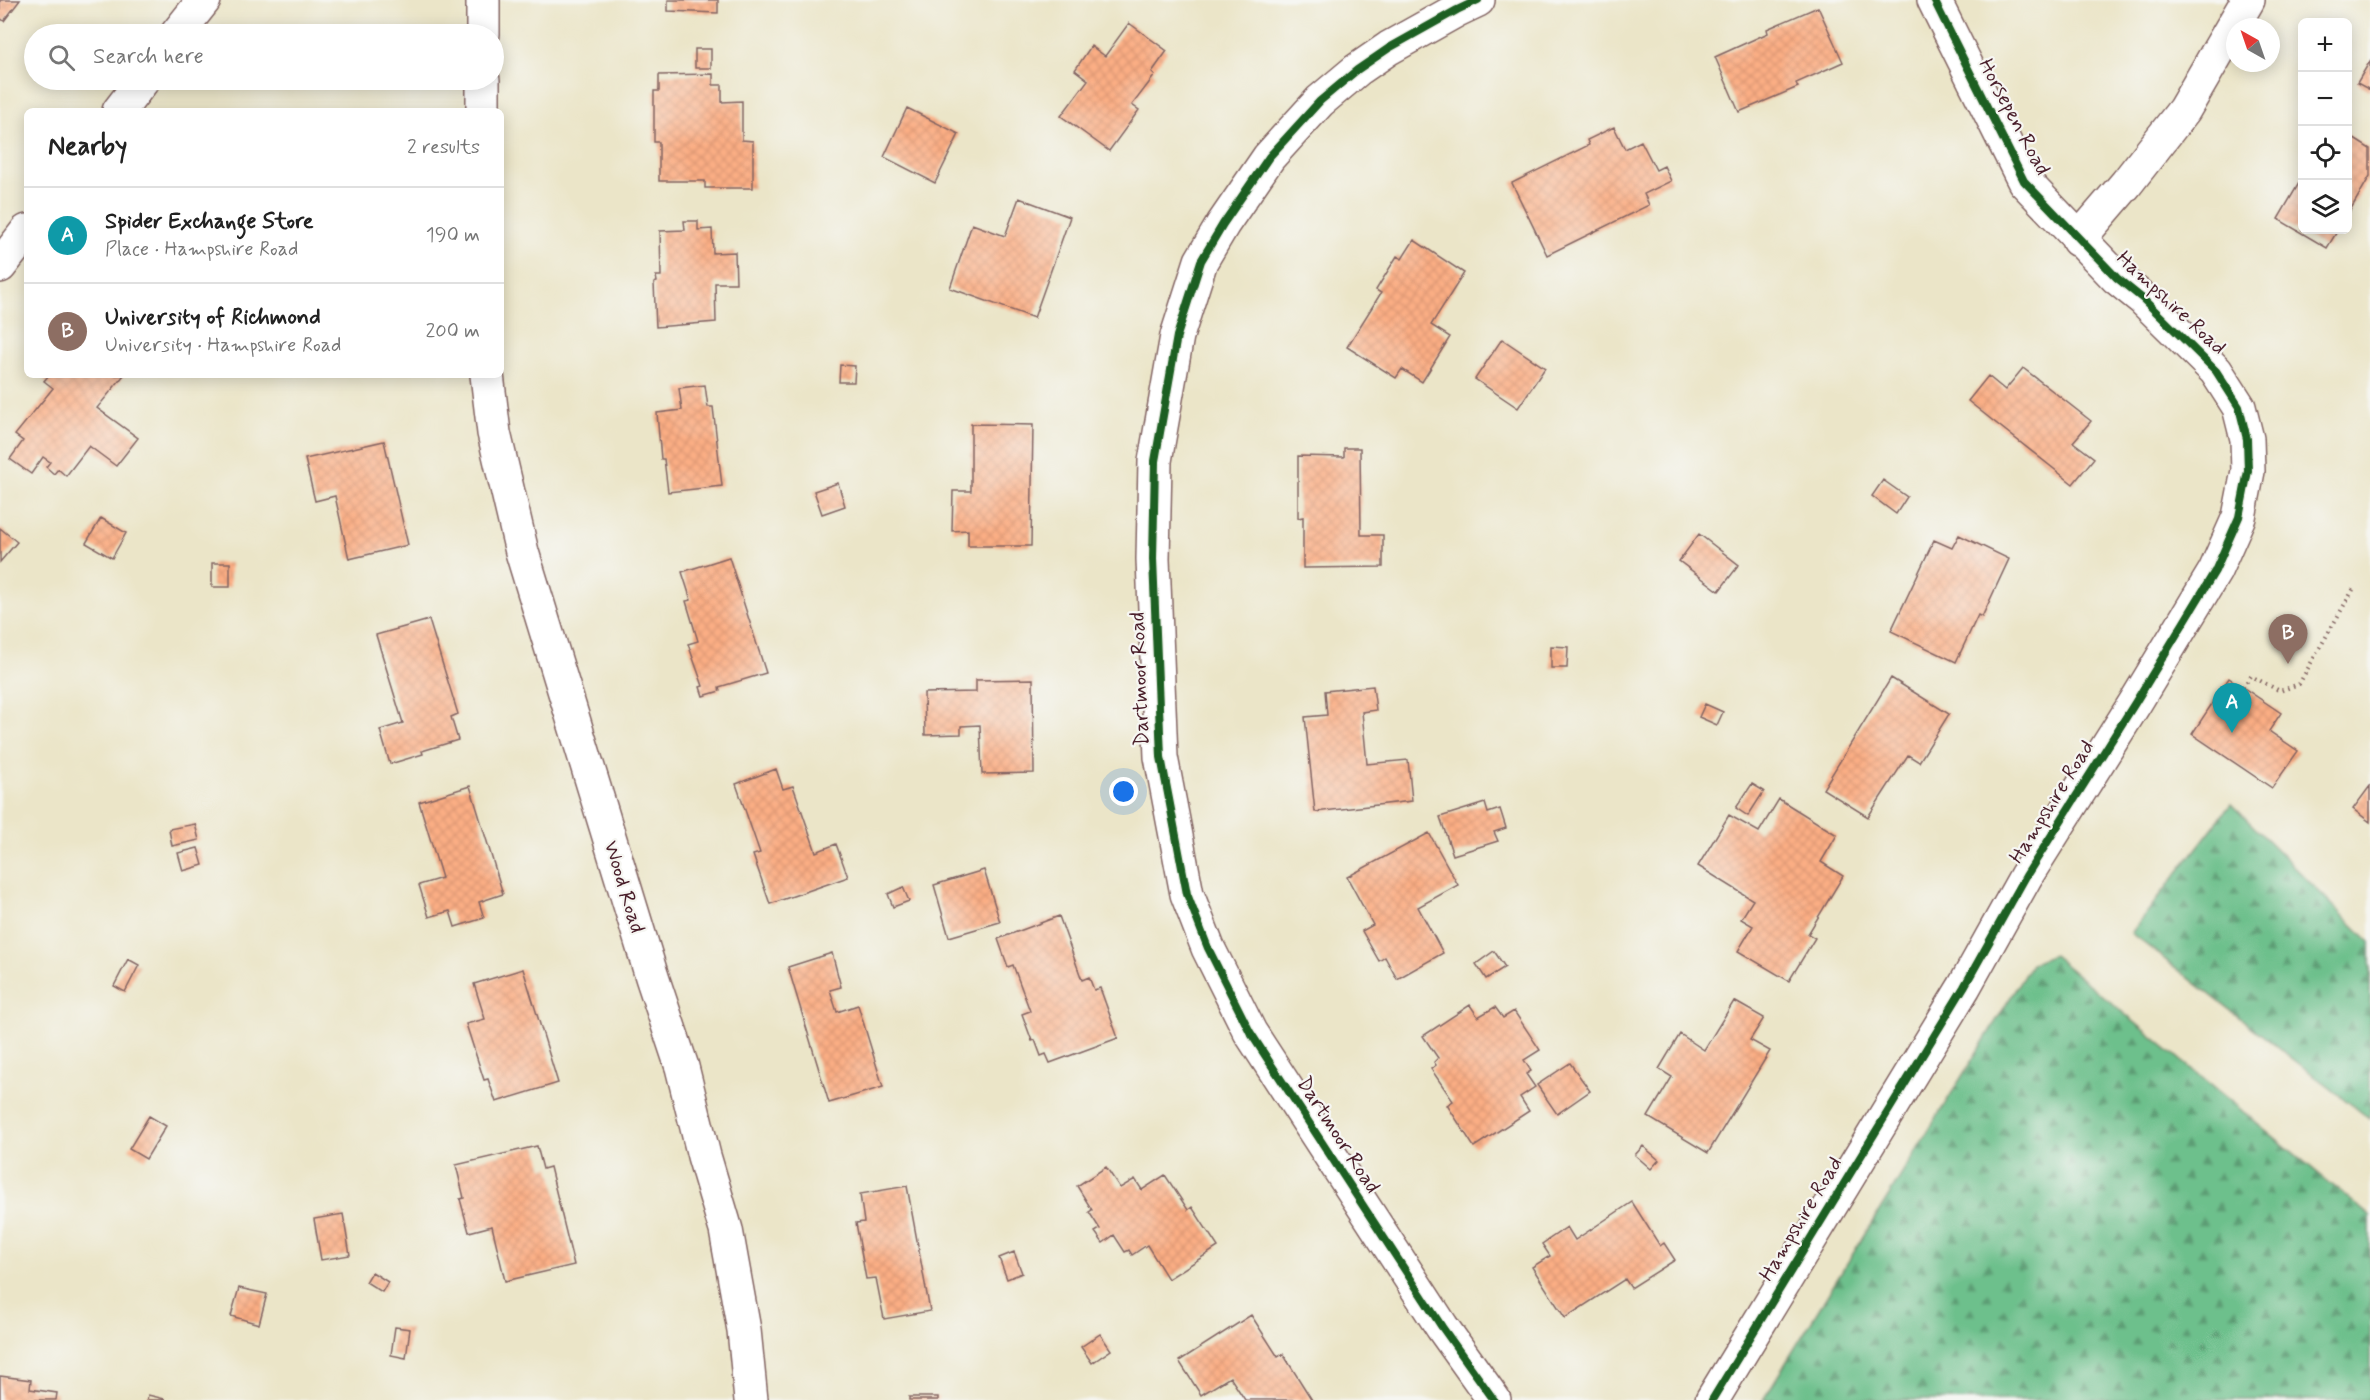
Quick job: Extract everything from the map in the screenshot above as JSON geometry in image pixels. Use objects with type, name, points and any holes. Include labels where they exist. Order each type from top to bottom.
[{"type":"street","points":[[185,24],[204,0]]},
{"type":"street","points":[[483,0],[483,24]]},
{"type":"street","name":"Dartmoor Road","points":[[1478,0],[1389,48],[1357,70],[1320,101],[1269,157],[1217,233],[1201,261],[1177,336],[1155,461],[1153,559],[1161,757],[1187,894],[1208,948],[1250,1032],[1442,1327],[1494,1400]]},
{"type":"street","name":"Horsepen Road","points":[[1934,0],[2024,181],[2078,240]]},
{"type":"street","points":[[2078,240],[2126,184],[2184,110],[2248,0]]},
{"type":"street","points":[[121,108],[135,90]]},
{"type":"street","points":[[483,90],[483,108]]},
{"type":"street","points":[[0,266],[24,235]]},
{"type":"street","name":"Hampshire Road","points":[[1712,1400],[1964,987],[2026,876],[2215,571],[2240,517],[2248,471],[2247,439],[2239,407],[2216,370],[2078,240]]},
{"type":"street","name":"Wood Road","points":[[487,378],[494,432],[522,552],[652,977],[682,1067],[704,1156],[726,1230],[744,1330],[750,1400]]},
{"type":"path","points":[[2243,687],[2251,676],[2280,690],[2299,684],[2354,588]]},
{"type":"green space","points":[[2231,804],[2370,942],[2370,1119],[2131,933]]},
{"type":"green space","points":[[2053,955],[2370,1216],[2370,1400],[1763,1400],[2031,964]]},
{"type":"building","points":[[0,0],[20,0],[4,21],[0,18]]},
{"type":"building","points":[[668,0],[718,0],[718,13],[668,11]]},
{"type":"building","points":[[1818,7],[1843,62],[1796,83],[1798,87],[1739,112],[1715,57],[1768,33],[1767,29]]},
{"type":"building","points":[[1129,23],[1167,51],[1152,72],[1155,75],[1132,105],[1139,110],[1109,151],[1061,116],[1088,80],[1075,70],[1091,46],[1105,56]]},
{"type":"building","points":[[695,49],[711,49],[711,68],[695,68]]},
{"type":"building","points":[[2370,61],[2370,90],[2357,83]]},
{"type":"building","points":[[713,74],[713,85],[722,85],[722,102],[742,101],[742,140],[753,141],[753,188],[705,188],[705,181],[659,181],[659,142],[654,142],[654,91],[659,91],[659,75]]},
{"type":"building","points":[[907,108],[959,134],[935,183],[884,157]]},
{"type":"building","points":[[1614,127],[1625,149],[1641,141],[1656,170],[1664,166],[1671,181],[1644,194],[1649,205],[1547,255],[1512,183],[1589,145],[1587,140]]},
{"type":"building","points":[[2352,138],[2370,149],[2370,176],[2352,207]]},
{"type":"building","points":[[2298,185],[2298,231],[2278,219]]},
{"type":"building","points":[[1019,198],[1070,217],[1034,318],[950,288],[972,224],[1005,236]]},
{"type":"building","points":[[684,221],[698,221],[698,230],[712,229],[713,253],[735,252],[736,283],[715,283],[716,322],[656,327],[654,283],[657,282],[656,276],[661,276],[660,231],[685,230]]},
{"type":"building","points":[[2303,234],[2336,234],[2327,248]]},
{"type":"building","points":[[1414,240],[1464,273],[1431,325],[1450,337],[1422,382],[1402,369],[1396,378],[1347,347],[1381,293],[1376,290],[1397,256],[1402,259]]},
{"type":"building","points":[[1502,339],[1545,368],[1518,408],[1475,379]]},
{"type":"building","points":[[840,365],[855,366],[854,382],[839,382]]},
{"type":"building","points":[[2023,368],[2091,421],[2073,442],[2094,458],[2073,484],[1968,401],[1988,376],[2005,390]]},
{"type":"building","points":[[46,378],[122,378],[97,408],[138,438],[116,466],[89,446],[66,476],[58,469],[54,474],[46,467],[50,462],[43,457],[31,474],[10,459],[23,441],[15,435],[53,388],[44,381]]},
{"type":"building","points":[[705,385],[708,407],[713,407],[722,486],[668,492],[664,459],[661,459],[657,413],[682,410],[679,388]]},
{"type":"building","points":[[971,424],[1033,425],[1031,546],[968,546],[968,530],[952,531],[953,491],[971,491]]},
{"type":"building","points":[[384,441],[408,545],[349,559],[335,496],[315,501],[305,459]]},
{"type":"building","points":[[1344,448],[1360,448],[1361,535],[1383,535],[1383,567],[1303,568],[1303,517],[1298,518],[1298,456],[1344,457]]},
{"type":"building","points":[[1883,480],[1907,497],[1896,514],[1872,496]]},
{"type":"building","points":[[838,483],[845,506],[822,514],[814,491]]},
{"type":"building","points":[[101,518],[126,533],[112,558],[86,543]]},
{"type":"building","points":[[0,528],[17,542],[0,562]]},
{"type":"building","points":[[1699,534],[1739,565],[1719,591],[1679,561]]},
{"type":"building","points":[[1959,535],[2009,559],[1982,617],[1978,615],[1956,662],[1891,631],[1934,540],[1952,548]]},
{"type":"building","points":[[729,557],[766,673],[719,687],[720,691],[703,696],[700,687],[703,686],[688,644],[698,641],[686,601],[691,600],[682,572]]},
{"type":"building","points":[[212,563],[230,563],[230,587],[212,587]]},
{"type":"building","points":[[429,620],[458,714],[451,717],[458,740],[390,764],[380,730],[403,723],[376,635]]},
{"type":"building","points":[[1551,646],[1568,647],[1567,668],[1551,668]]},
{"type":"building","points":[[1891,678],[1949,714],[1919,762],[1908,755],[1868,817],[1823,789]]},
{"type":"building","points":[[2229,678],[2281,713],[2269,731],[2298,751],[2272,788],[2192,734]]},
{"type":"building","points":[[1033,679],[1034,773],[982,774],[980,725],[961,726],[961,734],[925,735],[924,693],[976,692],[976,680]]},
{"type":"building","points":[[1373,686],[1376,710],[1362,712],[1367,764],[1408,760],[1412,801],[1315,812],[1305,717],[1327,715],[1325,691]]},
{"type":"building","points":[[1705,704],[1723,712],[1717,725],[1699,717]]},
{"type":"building","points":[[776,769],[783,789],[793,786],[816,852],[836,844],[848,877],[770,904],[753,855],[760,853],[736,784]]},
{"type":"building","points":[[1752,784],[1764,791],[1748,816],[1736,808]]},
{"type":"building","points":[[470,786],[503,894],[479,902],[484,918],[455,927],[450,911],[429,917],[419,885],[442,878],[419,802]]},
{"type":"building","points":[[2370,786],[2370,822],[2353,809]]},
{"type":"building","points":[[1779,799],[1837,835],[1821,862],[1843,876],[1808,934],[1815,938],[1789,981],[1738,951],[1753,926],[1741,919],[1753,900],[1698,866],[1729,815],[1759,832]]},
{"type":"building","points":[[1485,803],[1488,813],[1500,809],[1506,828],[1494,832],[1498,841],[1453,855],[1440,817]]},
{"type":"building","points":[[195,824],[199,840],[172,846],[169,829]]},
{"type":"building","points":[[1429,833],[1458,885],[1418,907],[1443,953],[1397,979],[1385,957],[1379,961],[1362,931],[1373,925],[1347,877]]},
{"type":"building","points":[[198,848],[203,865],[183,871],[178,853]]},
{"type":"building","points":[[984,870],[1000,922],[949,937],[934,885]]},
{"type":"building","points":[[903,887],[909,901],[893,907],[888,894]]},
{"type":"building","points":[[1059,916],[1082,980],[1089,977],[1094,990],[1100,988],[1118,1038],[1050,1063],[1046,1054],[1041,1056],[1035,1040],[1032,1041],[1022,1014],[1030,1011],[1013,965],[1008,967],[998,939]]},
{"type":"building","points":[[1494,951],[1505,967],[1486,979],[1476,964]]},
{"type":"building","points":[[832,953],[841,987],[830,990],[837,1012],[858,1005],[883,1087],[829,1103],[788,967]]},
{"type":"building","points":[[128,959],[139,965],[125,992],[114,986]]},
{"type":"building","points":[[523,969],[558,1083],[496,1102],[488,1079],[484,1080],[466,1024],[485,1019],[474,984]]},
{"type":"building","points":[[1734,1001],[1764,1018],[1750,1040],[1770,1051],[1708,1153],[1648,1117],[1672,1077],[1659,1069],[1680,1034],[1704,1050]]},
{"type":"building","points":[[1470,1005],[1478,1017],[1495,1007],[1503,1018],[1514,1011],[1540,1050],[1524,1060],[1531,1071],[1526,1074],[1535,1087],[1520,1097],[1529,1111],[1474,1147],[1447,1105],[1453,1101],[1431,1069],[1436,1065],[1434,1062],[1438,1058],[1423,1036]]},
{"type":"building","points":[[1570,1063],[1590,1091],[1557,1114],[1537,1085]]},
{"type":"building","points":[[149,1116],[166,1126],[146,1159],[129,1149]]},
{"type":"building","points":[[537,1146],[543,1169],[550,1167],[574,1265],[505,1281],[492,1226],[469,1232],[460,1199],[464,1198],[456,1165]]},
{"type":"building","points":[[1643,1146],[1659,1160],[1651,1169],[1635,1155]]},
{"type":"building","points":[[1106,1167],[1120,1188],[1135,1179],[1142,1190],[1165,1175],[1188,1210],[1192,1207],[1218,1247],[1168,1279],[1147,1245],[1132,1255],[1129,1250],[1125,1252],[1114,1235],[1103,1243],[1095,1232],[1100,1229],[1089,1212],[1092,1210],[1077,1186]]},
{"type":"building","points":[[907,1186],[930,1311],[884,1319],[876,1278],[866,1279],[856,1223],[864,1222],[860,1194]]},
{"type":"building","points":[[1632,1202],[1660,1246],[1664,1243],[1675,1260],[1631,1288],[1625,1279],[1565,1318],[1532,1267],[1550,1256],[1542,1244],[1567,1227],[1575,1240]]},
{"type":"building","points":[[343,1214],[350,1255],[321,1260],[314,1219]]},
{"type":"building","points":[[1014,1252],[1022,1273],[1007,1279],[999,1258]]},
{"type":"building","points":[[372,1272],[388,1282],[382,1292],[366,1282]]},
{"type":"building","points":[[239,1288],[267,1294],[259,1324],[231,1316]]},
{"type":"building","points":[[1251,1315],[1278,1357],[1283,1354],[1312,1400],[1245,1400],[1230,1377],[1201,1395],[1179,1361]]},
{"type":"building","points":[[395,1327],[410,1329],[406,1358],[391,1355]]},
{"type":"building","points":[[1100,1334],[1111,1350],[1092,1363],[1081,1347]]},
{"type":"building","points":[[0,1376],[31,1380],[30,1389],[57,1393],[56,1400],[0,1400]]},
{"type":"building","points":[[148,1395],[165,1399],[165,1400],[147,1400]]},
{"type":"building","points":[[909,1397],[938,1397],[938,1400],[909,1400]]},
{"type":"cycle path","points":[[1478,0],[1389,48],[1357,70],[1320,101],[1269,157],[1223,224],[1201,261],[1177,336],[1155,461],[1153,559],[1161,757],[1187,894],[1208,948],[1250,1032],[1442,1327],[1494,1400]]},
{"type":"cycle path","points":[[1712,1400],[1964,987],[2026,876],[2215,571],[2239,517],[2248,471],[2247,439],[2239,407],[2216,371],[2143,299],[2117,278],[2024,181],[1934,0]]},
{"type":"place","name":"University of Richmond","points":[[2288,664]]},
{"type":"place","name":"Spider Exchange Store","points":[[2232,733]]}]
